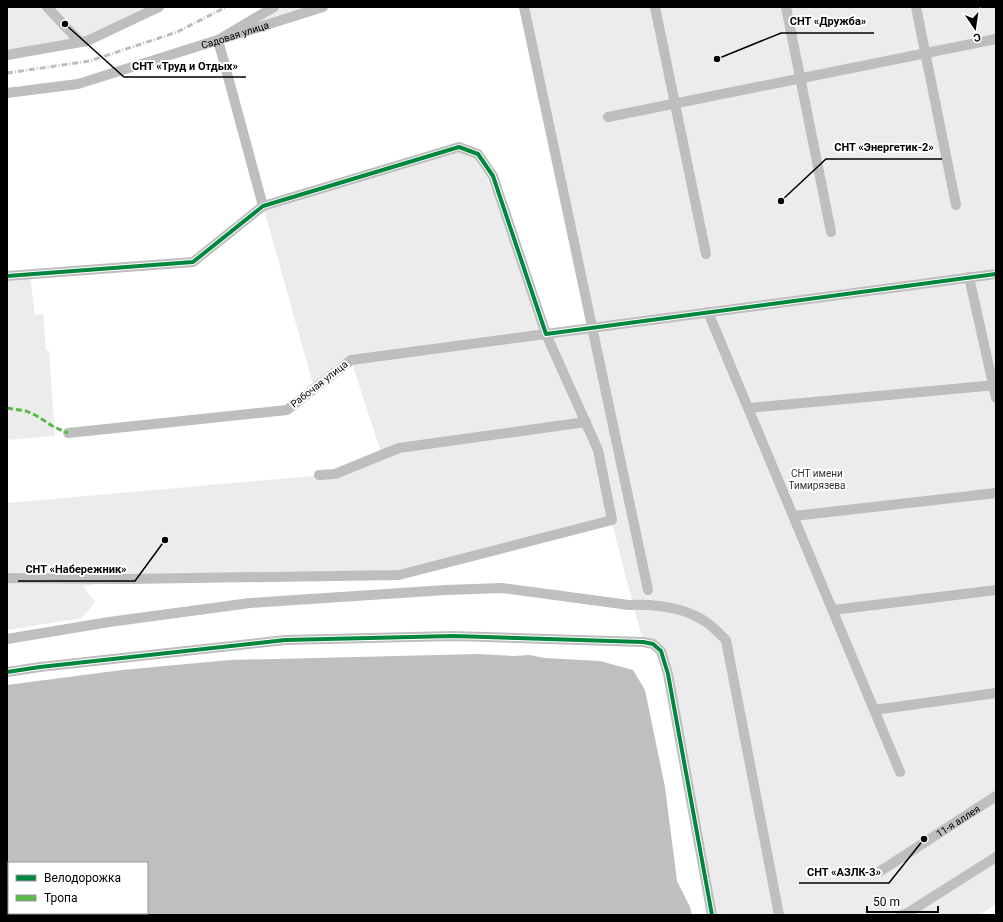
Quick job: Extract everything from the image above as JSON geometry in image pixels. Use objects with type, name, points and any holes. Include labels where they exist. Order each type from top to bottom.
[{"type":"street","points":[[47,7],[80,42]]},
{"type":"street","points":[[7,55],[87,41],[159,7]]},
{"type":"street","points":[[263,206],[218,40],[274,7]]},
{"type":"street","name":"Садовая улица","points":[[7,93],[78,84],[323,7]]},
{"type":"street","points":[[524,7],[648,590]]},
{"type":"street","points":[[655,7],[706,254]]},
{"type":"street","points":[[786,7],[831,232]]},
{"type":"street","points":[[916,7],[956,205]]},
{"type":"street","points":[[608,117],[996,39]]},
{"type":"street","points":[[7,276],[193,262],[263,206],[459,147],[478,154],[493,176],[546,334],[598,450],[612,520],[399,575],[128,579],[7,578]]},
{"type":"street","name":"Рабочая улица","points":[[68,433],[286,410],[351,360],[996,274]]},
{"type":"street","points":[[969,277],[995,385],[996,398]]},
{"type":"street","points":[[708,312],[900,772]]},
{"type":"street","points":[[749,408],[995,385]]},
{"type":"street","points":[[319,475],[335,474],[399,448],[586,422]]},
{"type":"street","points":[[794,516],[996,493]]},
{"type":"street","points":[[833,610],[996,590]]},
{"type":"street","points":[[7,672],[285,640],[453,636],[619,641],[653,644],[661,651],[668,674],[712,915]]},
{"type":"street","points":[[874,710],[996,693]]},
{"type":"street","name":"11-я аллея","points":[[879,872],[996,796]]},
{"type":"green space","points":[[7,7],[159,7],[87,41],[7,55]]},
{"type":"green space","points":[[274,7],[323,7],[218,40]]},
{"type":"green space","name":"СНТ имени Тимирязева","points":[[524,7],[996,7],[996,904],[980,915],[717,915],[661,644],[643,642],[611,520],[399,575],[128,579],[83,586],[95,602],[82,618],[7,630],[7,503],[335,474],[382,456],[351,360],[314,388],[263,206],[459,147],[478,154],[493,176],[546,334],[592,328]]},
{"type":"green space","points":[[30,275],[35,315],[43,314],[46,350],[49,351],[55,436],[7,440],[7,276]]},
{"type":"shaded area","points":[[478,654],[514,656],[530,655],[544,658],[600,661],[633,670],[645,690],[665,787],[677,881],[690,907],[692,915],[7,915],[7,685],[122,670],[230,660]]},
{"type":"waterway","points":[[7,639],[109,622],[250,603],[446,590],[502,588],[629,605],[661,606],[682,610],[710,625],[726,640],[779,915]]},
{"type":"waterway","points":[[901,915],[906,914],[996,857]]},
{"type":"railway","points":[[7,73],[90,61],[177,32],[226,7]]},
{"type":"marked path","points":[[7,408],[26,411],[68,433]]},
{"type":"cycle path","points":[[7,276],[193,262],[263,206],[459,147],[478,154],[493,176],[546,334],[996,274]]},
{"type":"cycle path","points":[[7,672],[285,640],[453,636],[643,642],[653,644],[661,651],[668,674],[712,915]]},
{"type":"place","name":"СНТ «Труд и Отдых»","points":[[65,24]]},
{"type":"place","name":"СНТ «Дружба»","points":[[717,59]]},
{"type":"place","name":"СНТ «Энергетик-2»","points":[[781,201]]},
{"type":"place","name":"СНТ «Набережник»","points":[[165,540]]},
{"type":"place","name":"СНТ «АЗЛК-3»","points":[[924,839]]}]
